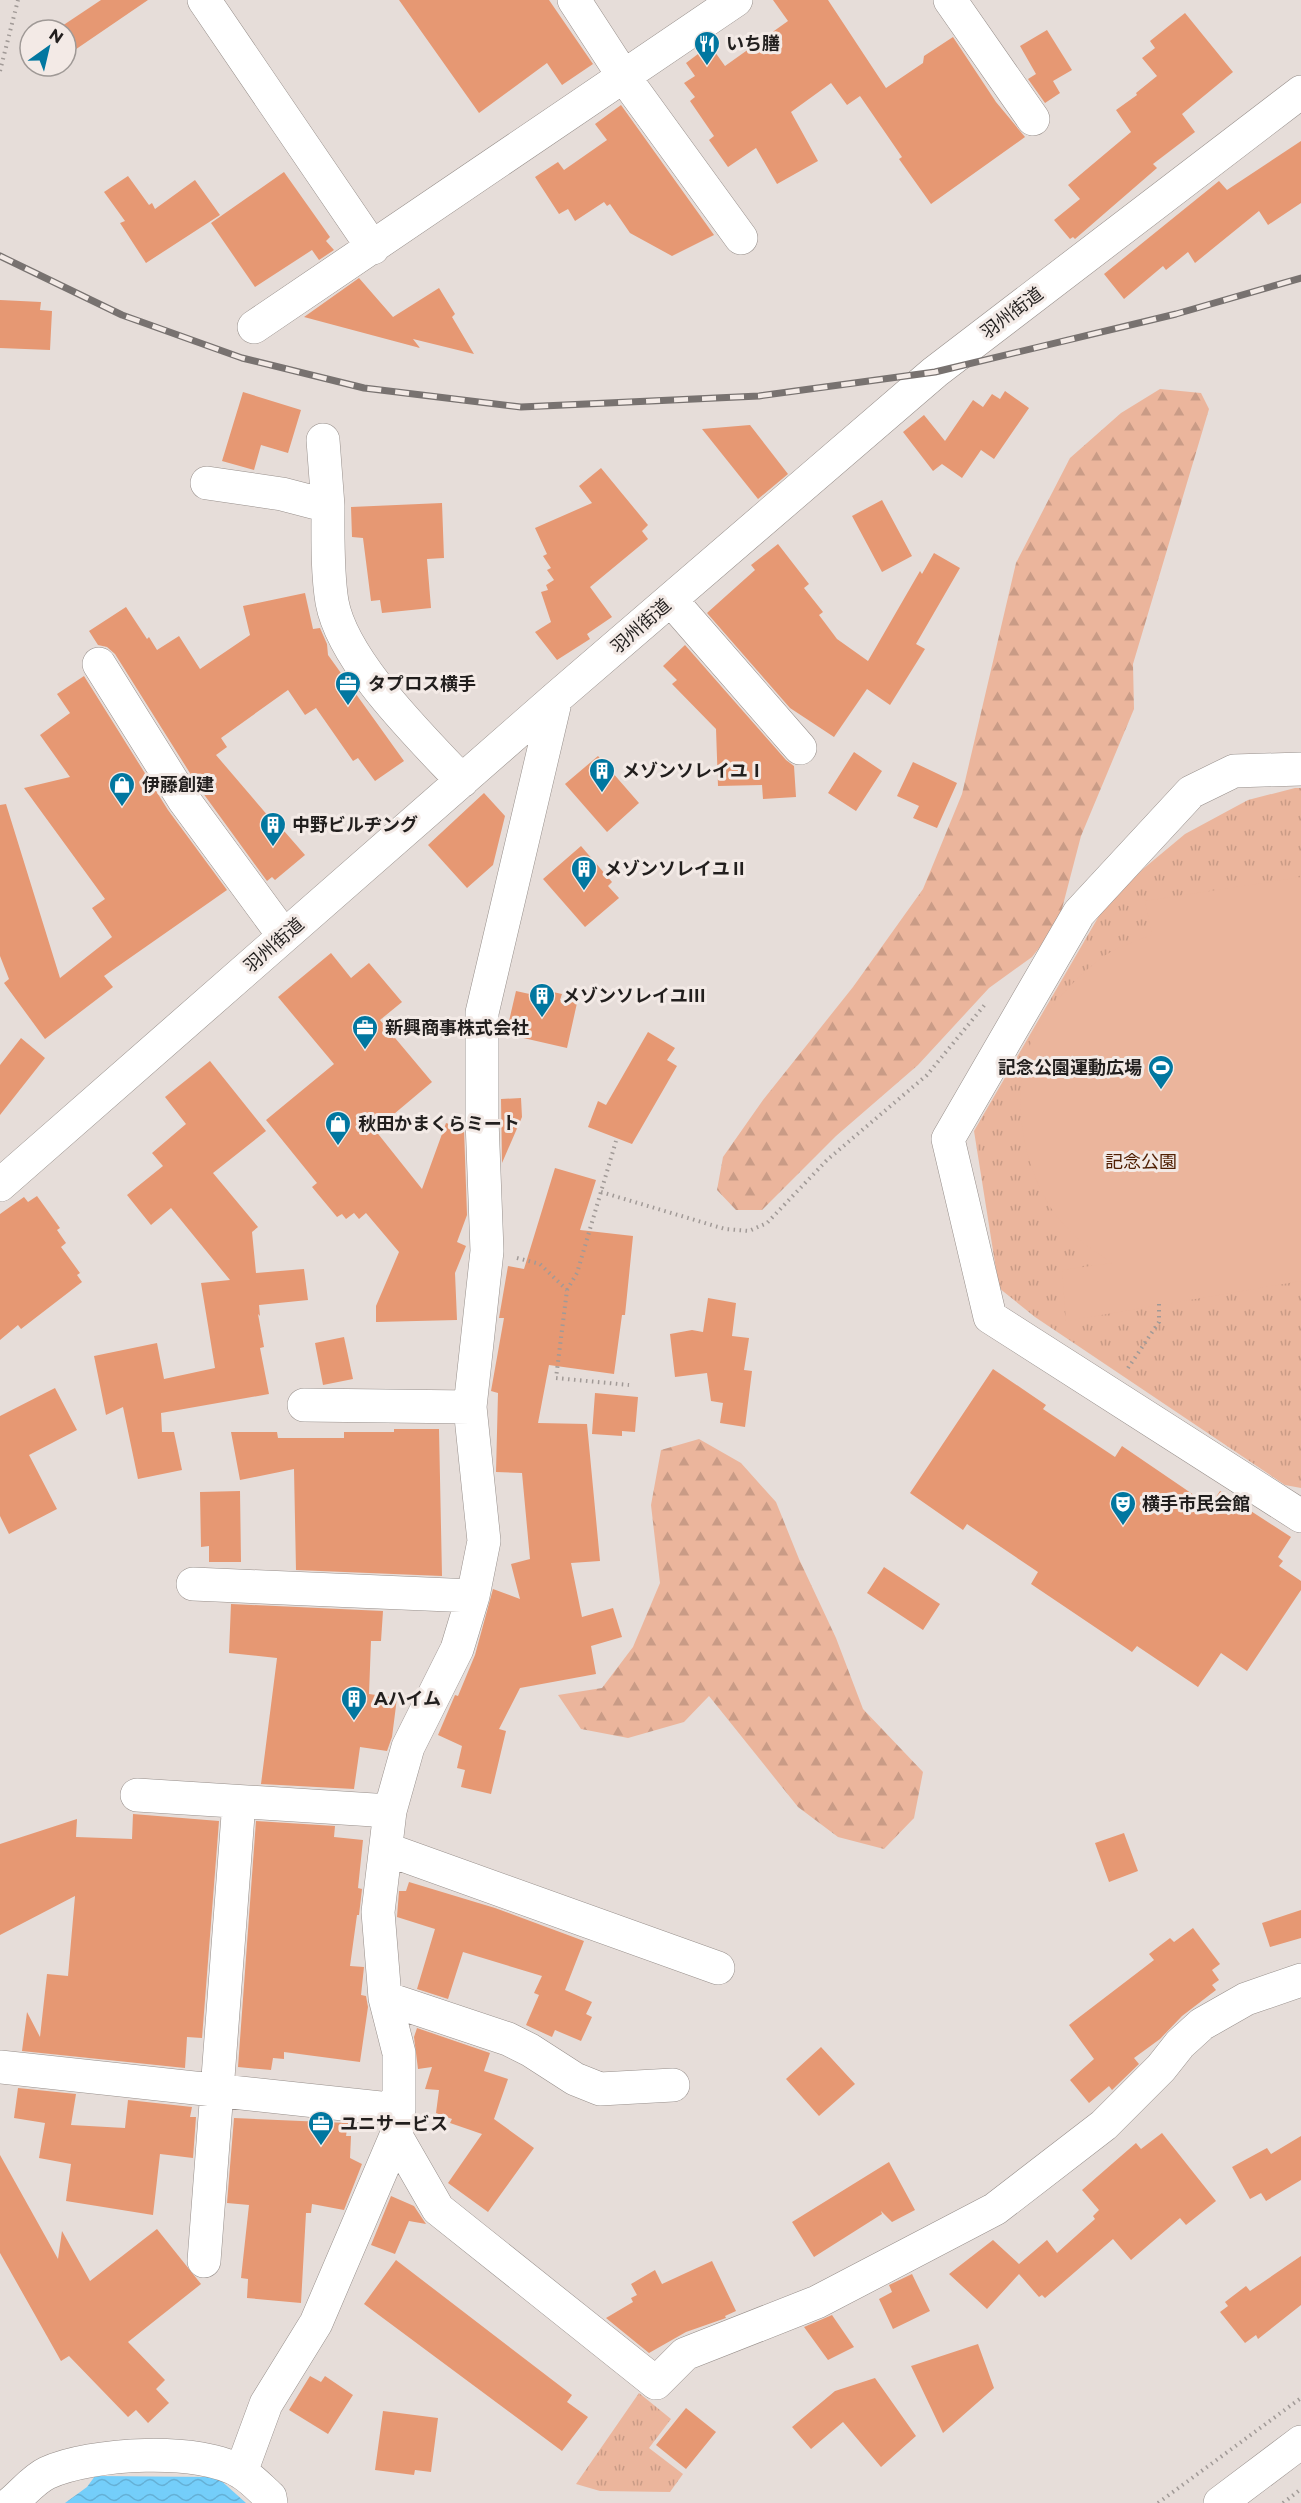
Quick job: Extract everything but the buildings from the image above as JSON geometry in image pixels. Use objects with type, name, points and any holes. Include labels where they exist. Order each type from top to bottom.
[{"type":"main road","points":[[204,0],[373,248]]},
{"type":"main road","points":[[574,0],[624,76],[741,238]]},
{"type":"main road","points":[[254,327],[736,0]]},
{"type":"main road","points":[[950,0],[1033,119]]},
{"type":"main road","name":"羽州街道","points":[[0,1185],[556,698],[935,372],[1301,92]]},
{"type":"main road","points":[[323,440],[332,602],[343,638],[397,713],[462,781]]},
{"type":"main road","points":[[207,483],[282,494],[328,506]]},
{"type":"main road","points":[[671,600],[800,748]]},
{"type":"main road","points":[[99,664],[184,800],[284,936]]},
{"type":"main road","points":[[241,2472],[266,2404],[316,2323],[397,2123],[399,2053],[385,1998],[378,1912],[390,1811],[408,1747],[457,1649],[473,1596],[484,1541],[470,1407],[488,1251],[482,1120],[482,1013],[556,698]]},
{"type":"main road","points":[[1301,769],[1234,771],[1191,792],[1079,913],[948,1139],[990,1317],[1301,1515]]},
{"type":"main road","points":[[304,1405],[470,1407]]},
{"type":"main road","points":[[193,1584],[473,1596]]},
{"type":"main road","points":[[137,1795],[390,1811]]},
{"type":"main road","points":[[204,2261],[239,1802]]},
{"type":"main road","points":[[386,1849],[718,1968]]},
{"type":"main road","points":[[397,2123],[438,2209],[656,2383],[685,2354],[817,2302],[995,2209],[1104,2125],[1161,2068],[1180,2044],[1202,2024],[1246,1999],[1301,1980]]},
{"type":"main road","points":[[385,1998],[508,2039],[530,2050],[575,2079],[600,2089],[673,2085]]},
{"type":"main road","points":[[0,2067],[217,2090],[397,2123]]},
{"type":"main road","points":[[1220,2503],[1301,2442]]},
{"type":"main road","points":[[11,2503],[45,2474],[88,2461],[140,2455],[202,2459],[241,2472],[279,2501]]},
{"type":"path","points":[[0,71],[18,0]]},
{"type":"path","points":[[601,1192],[725,1229],[749,1231],[767,1223],[827,1160],[927,1075],[988,1000]]},
{"type":"path","points":[[616,1142],[577,1273],[567,1290],[556,1378],[629,1385]]},
{"type":"path","points":[[488,1251],[540,1264],[567,1290]]},
{"type":"path","points":[[1111,1394],[1159,1322],[1159,1304]]},
{"type":"path","points":[[1158,2503],[1301,2397]]},
{"type":"path","points":[[1283,2503],[1301,2489]]},
{"type":"green space","points":[[1160,389],[1201,393],[1209,409],[1133,664],[1134,709],[1081,836],[1058,924],[1032,957],[989,988],[918,1065],[836,1136],[762,1210],[736,1210],[717,1190],[723,1157],[763,1100],[853,987],[923,889],[962,794],[1016,563],[1070,458],[1121,413]]},
{"type":"green space","name":"記念公園運動広場","points":[[1301,788],[1301,1488],[1285,1485],[1035,1317],[999,1288],[974,1131],[1103,909],[1143,869],[1185,834],[1248,800]]},
{"type":"green space","name":"記念公園運動広場","points":[[1301,877],[1301,1281],[1066,1321],[1062,1270],[1112,1263],[1084,1243],[1059,1219],[1036,1180],[1029,1158],[1021,1112],[1021,1089],[1024,1066],[1030,1045],[1038,1029],[1059,998],[1093,965],[1118,948],[1152,935],[1145,901]]},
{"type":"green space","points":[[699,1439],[741,1463],[776,1502],[799,1559],[836,1638],[863,1709],[923,1772],[914,1818],[884,1849],[838,1837],[798,1807],[709,1696],[684,1722],[628,1738],[581,1729],[558,1695],[602,1688],[633,1647],[660,1583],[651,1505],[661,1450]]},
{"type":"green space","points":[[639,2393],[671,2419],[649,2448],[683,2474],[670,2492],[600,2491],[576,2484]]},
{"type":"water","points":[[95,2476],[217,2477],[246,2503],[65,2503],[87,2487]]},
{"type":"railway","points":[[0,256],[122,315],[242,358],[364,388],[521,407],[759,396],[935,372],[1176,314],[1301,278]]},
{"type":"place","name":"いち膳","points":[[707,67]]},
{"type":"place","name":"タプロス横手","points":[[348,707]]},
{"type":"place","name":"メゾンソレイユⅠ","points":[[602,794]]},
{"type":"place","name":"伊藤創建","points":[[122,808]]},
{"type":"place","name":"中野ビルヂング","points":[[273,848]]},
{"type":"place","name":"メゾンソレイユⅡ","points":[[584,892]]},
{"type":"place","name":"メゾンソレイユⅢ","points":[[542,1019]]},
{"type":"place","name":"新興商事株式会社","points":[[365,1051]]},
{"type":"place","name":"記念公園運動広場","points":[[1161,1091]]},
{"type":"place","name":"秋田かまくらミート","points":[[338,1147]]},
{"type":"place","name":"横手市民会館","points":[[1123,1527]]},
{"type":"place","name":"Aハイム","points":[[354,1722]]},
{"type":"place","name":"ユニサービス","points":[[321,2147]]},
{"type":"park label","name":"記念公園","points":[[1141,1162]]}]
